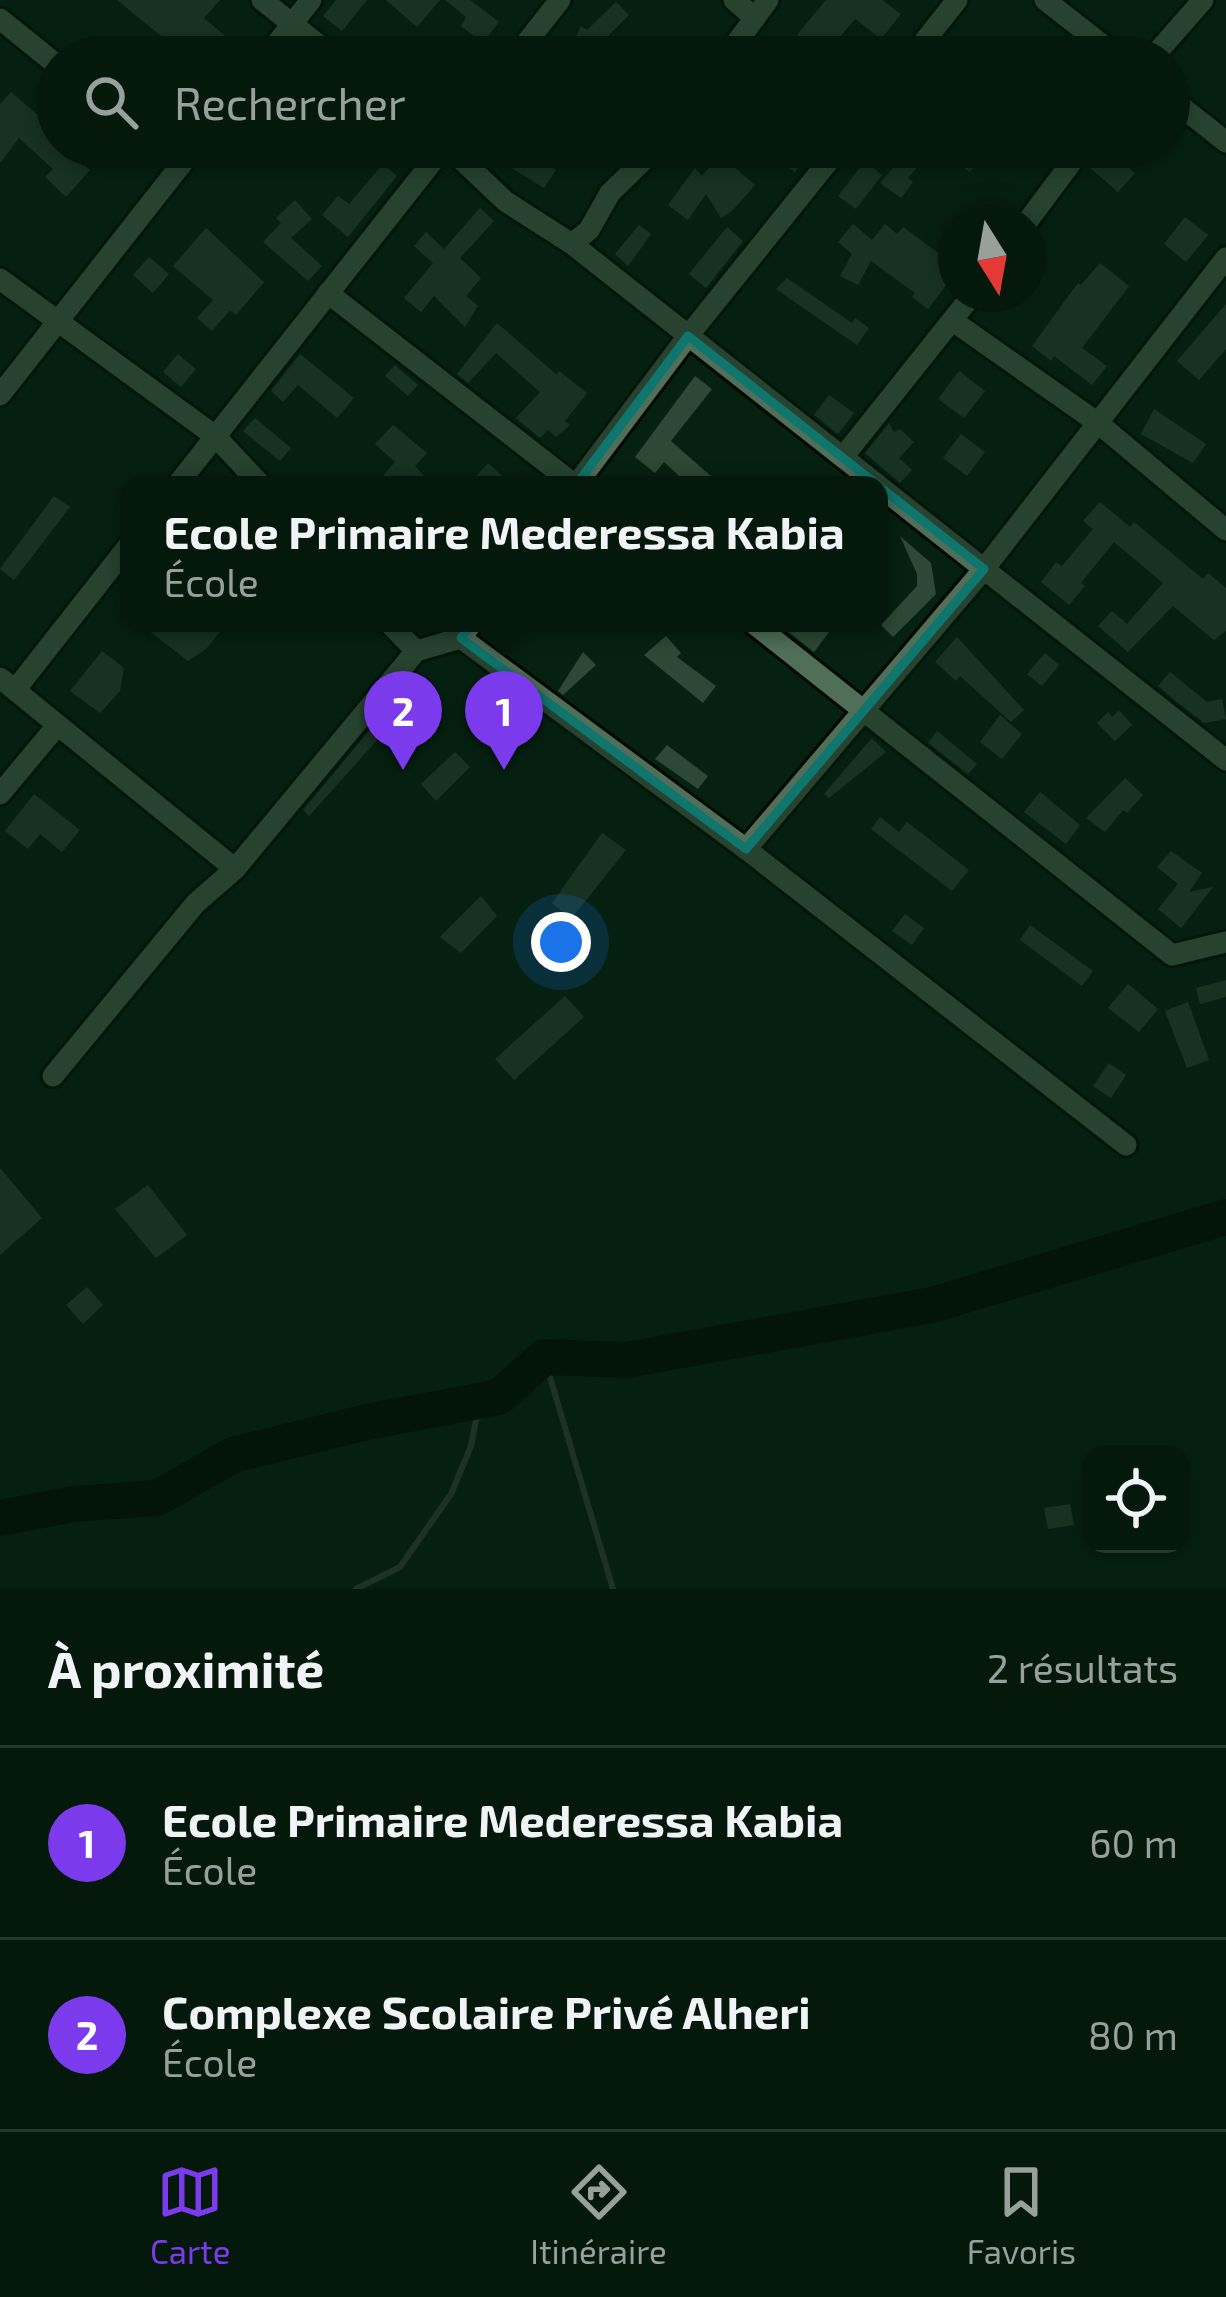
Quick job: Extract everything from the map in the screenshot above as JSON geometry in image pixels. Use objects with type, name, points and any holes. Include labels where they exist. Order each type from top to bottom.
[{"type":"street","points":[[262,0],[307,36]]},
{"type":"street","points":[[283,36],[311,0]]},
{"type":"street","points":[[532,36],[560,0]]},
{"type":"street","points":[[734,0],[761,9],[741,36]]},
{"type":"street","points":[[929,36],[957,0]]},
{"type":"street","points":[[1046,0],[1091,36]]},
{"type":"street","points":[[1171,36],[1203,0]]},
{"type":"street","points":[[0,19],[36,48]]},
{"type":"street","points":[[1190,114],[1226,142]]},
{"type":"street","points":[[0,395],[179,168]]},
{"type":"street","points":[[184,476],[429,168]]},
{"type":"street","points":[[469,168],[505,201],[572,244],[866,476]]},
{"type":"street","points":[[572,244],[589,230],[610,193],[636,168]]},
{"type":"street","points":[[583,476],[823,168]]},
{"type":"street","points":[[1040,204],[1067,168]]},
{"type":"street","points":[[746,849],[984,569],[1226,258]]},
{"type":"street","points":[[0,279],[215,436],[253,476]]},
{"type":"street","points":[[328,293],[564,476]]},
{"type":"street","points":[[843,458],[959,312]]},
{"type":"street","points":[[952,321],[1097,423],[1226,530]]},
{"type":"street","points":[[888,494],[1226,760]]},
{"type":"street","points":[[120,555],[7,684],[235,869]]},
{"type":"street","points":[[397,632],[416,652]]},
{"type":"street","points":[[52,1076],[196,903],[235,869],[416,652],[465,632]]},
{"type":"street","points":[[468,632],[1126,1145]]},
{"type":"street","points":[[764,632],[1172,955],[1226,942]]},
{"type":"street","points":[[0,794],[56,727]]},
{"type":"highlighted area","points":[[688,336],[984,569],[746,849],[461,638]]},
{"type":"building","points":[[117,0],[220,0],[204,18],[225,36],[161,36]]},
{"type":"building","points":[[336,0],[367,0],[342,31],[323,16]]},
{"type":"building","points":[[386,0],[440,0],[417,27]]},
{"type":"building","points":[[445,0],[470,0],[499,22],[488,36],[474,36],[461,26],[466,17]]},
{"type":"building","points":[[826,0],[882,0],[901,14],[883,36],[855,19],[841,36],[797,35]]},
{"type":"building","points":[[616,2],[629,15],[610,36],[576,36],[581,26],[587,30]]},
{"type":"building","points":[[11,92],[36,114],[36,154],[19,138],[0,163],[0,104]]},
{"type":"building","points":[[380,168],[397,176],[348,237],[322,215],[338,196],[349,204]]},
{"type":"building","points":[[512,168],[556,170],[544,188]]},
{"type":"building","points":[[695,168],[702,176],[709,168],[735,168],[755,185],[721,218],[706,194],[688,220],[668,205]]},
{"type":"building","points":[[860,168],[874,168],[882,175],[856,209],[838,196]]},
{"type":"building","points":[[893,168],[917,168],[901,198],[880,183]]},
{"type":"building","points":[[1090,168],[1129,168],[1135,173],[1118,192]]},
{"type":"building","points":[[53,169],[90,170],[66,197],[45,177]]},
{"type":"building","points":[[295,200],[312,219],[291,238],[322,266],[308,281],[263,242],[281,223],[276,218]]},
{"type":"building","points":[[480,208],[494,221],[460,258],[481,278],[466,296],[478,306],[465,327],[434,296],[421,312],[404,298],[433,263],[414,246],[426,232],[444,249]]},
{"type":"building","points":[[1185,217],[1208,235],[1186,262],[1164,244]]},
{"type":"building","points":[[853,224],[872,240],[885,224],[897,234],[903,227],[938,253],[938,296],[928,309],[912,297],[915,293],[871,261],[858,285],[840,276],[852,254],[838,242]]},
{"type":"building","points":[[639,225],[651,234],[628,266],[615,254]]},
{"type":"building","points":[[727,227],[743,241],[706,288],[689,274]]},
{"type":"building","points":[[206,228],[264,282],[236,315],[230,310],[212,331],[197,318],[213,300],[173,266]]},
{"type":"building","points":[[149,257],[169,274],[153,293],[133,275]]},
{"type":"building","points":[[1100,263],[1129,286],[1082,348],[1107,366],[1092,385],[1054,356],[1051,361],[1032,346],[1078,283]]},
{"type":"building","points":[[787,278],[852,323],[855,318],[869,328],[857,345],[776,289]]},
{"type":"building","points":[[1226,304],[1226,349],[1199,380],[1177,361]]},
{"type":"building","points":[[497,323],[557,375],[559,371],[587,393],[565,421],[570,425],[556,437],[548,430],[540,438],[516,418],[540,392],[496,353],[468,383],[457,374]]},
{"type":"building","points":[[178,354],[196,369],[181,387],[163,372]]},
{"type":"building","points":[[300,354],[354,398],[337,418],[298,385],[283,402],[271,391]]},
{"type":"building","points":[[395,365],[418,385],[408,396],[385,376]]},
{"type":"building","points":[[959,371],[985,391],[964,418],[938,399]]},
{"type":"building","points":[[695,376],[712,389],[671,441],[711,476],[679,476],[664,462],[655,473],[635,457]]},
{"type":"building","points":[[829,395],[854,413],[838,434],[814,415]]},
{"type":"building","points":[[1154,409],[1206,444],[1193,463],[1141,434]]},
{"type":"building","points":[[255,418],[291,448],[280,461],[243,431]]},
{"type":"building","points":[[889,423],[894,432],[900,429],[914,442],[899,458],[912,470],[900,483],[865,453]]},
{"type":"building","points":[[393,425],[427,453],[415,466],[424,476],[383,476],[395,462],[375,444]]},
{"type":"building","points":[[961,434],[985,452],[967,476],[943,458]]},
{"type":"building","points":[[488,463],[502,476],[476,476]]},
{"type":"building","points":[[54,496],[70,507],[14,580],[0,569]]},
{"type":"building","points":[[1100,502],[1130,527],[1134,522],[1203,579],[1208,573],[1226,588],[1226,631],[1214,640],[1173,606],[1128,652],[1098,626],[1112,611],[1127,624],[1163,583],[1114,542],[1069,605],[1041,582],[1056,562],[1062,566],[1093,529],[1083,521]]},
{"type":"building","points":[[900,536],[931,563],[936,594],[893,637],[888,632],[888,617],[917,586],[917,574]]},
{"type":"building","points":[[151,632],[220,632],[188,661]]},
{"type":"building","points":[[788,632],[829,632],[814,652]]},
{"type":"building","points":[[666,636],[681,653],[677,657],[716,686],[703,703],[644,655]]},
{"type":"building","points":[[957,637],[1024,710],[1011,722],[960,676],[956,681],[935,662]]},
{"type":"building","points":[[102,651],[124,668],[120,691],[100,713],[70,691]]},
{"type":"building","points":[[583,652],[596,665],[563,695],[558,691]]},
{"type":"building","points":[[1045,653],[1059,665],[1042,686],[1027,674]]},
{"type":"building","points":[[1170,672],[1207,702],[1222,699],[1226,719],[1204,723],[1177,702],[1158,686]]},
{"type":"building","points":[[1119,710],[1132,725],[1115,741],[1097,723],[1108,712],[1112,717]]},
{"type":"building","points":[[1000,715],[1022,734],[1002,759],[980,742]]},
{"type":"building","points":[[379,719],[388,728],[309,816],[303,810]]},
{"type":"building","points":[[937,731],[977,764],[968,774],[928,743]]},
{"type":"building","points":[[872,738],[886,752],[829,798],[824,794]]},
{"type":"building","points":[[667,745],[708,776],[698,789],[655,759]]},
{"type":"building","points":[[455,752],[470,767],[436,801],[421,784]]},
{"type":"building","points":[[1125,778],[1143,795],[1105,832],[1086,818]]},
{"type":"building","points":[[1040,792],[1080,825],[1066,844],[1024,812]]},
{"type":"building","points":[[34,794],[80,830],[62,852],[40,834],[28,849],[5,831]]},
{"type":"building","points":[[880,817],[899,832],[907,822],[969,870],[952,891],[871,829]]},
{"type":"building","points":[[602,833],[626,850],[571,919],[552,903]]},
{"type":"building","points":[[1171,851],[1202,873],[1189,892],[1213,887],[1181,928],[1158,909],[1178,884],[1157,867]]},
{"type":"building","points":[[481,896],[497,916],[461,953],[440,937]]},
{"type":"building","points":[[905,914],[924,928],[912,945],[892,931]]},
{"type":"building","points":[[1030,925],[1093,971],[1082,986],[1020,940]]},
{"type":"building","points":[[1226,980],[1226,997],[1200,1004],[1196,988]]},
{"type":"building","points":[[1128,984],[1158,1009],[1139,1032],[1108,1008]]},
{"type":"building","points":[[565,996],[584,1017],[514,1080],[495,1059]]},
{"type":"building","points":[[1188,1002],[1209,1060],[1187,1068],[1165,1011]]},
{"type":"building","points":[[1109,1063],[1126,1075],[1111,1098],[1093,1086]]},
{"type":"building","points":[[0,1168],[42,1218],[0,1255]]},
{"type":"building","points":[[148,1185],[187,1235],[156,1258],[115,1209]]},
{"type":"building","points":[[87,1287],[103,1305],[83,1324],[66,1305]]},
{"type":"building","points":[[1070,1504],[1074,1525],[1048,1529],[1044,1508]]},
{"type":"waterway","points":[[0,1518],[74,1504],[157,1498],[233,1455],[367,1422],[499,1397],[544,1357],[627,1360],[932,1305],[1226,1217]]},
{"type":"waterway","points":[[544,1357],[613,1589]]},
{"type":"waterway","points":[[356,1589],[400,1567],[451,1494],[476,1420],[499,1397]]},
{"type":"place","name":"Complexe Scolaire Privé Alheri","points":[[403,770]]},
{"type":"place","name":"Ecole Primaire Mederessa Kabia","points":[[504,770]]}]
